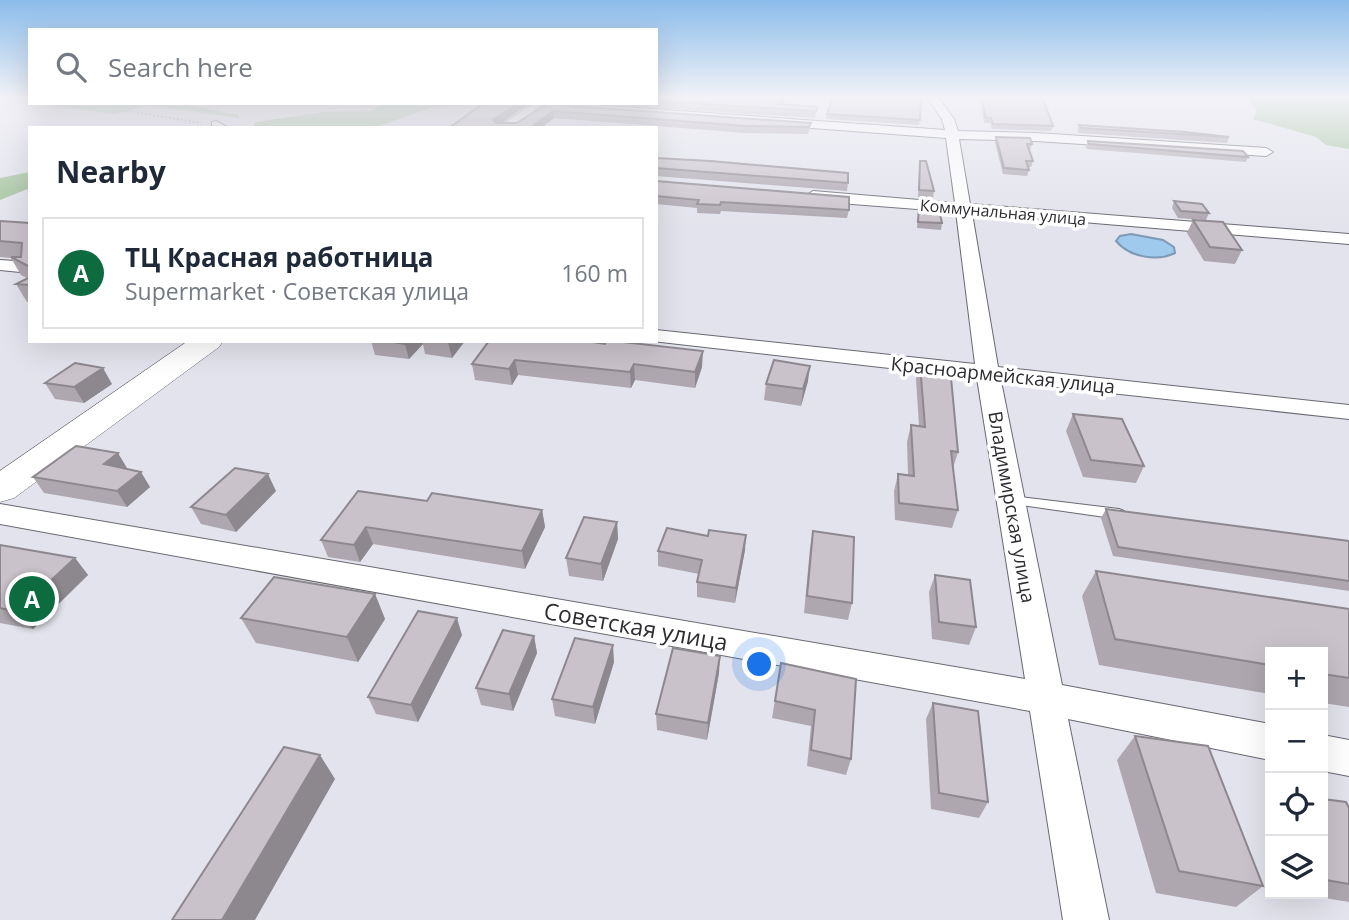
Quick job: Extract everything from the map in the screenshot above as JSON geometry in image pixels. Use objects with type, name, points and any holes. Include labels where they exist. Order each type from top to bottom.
[{"type":"street","name":"Владимирская улица","points":[[953,140],[988,374],[1086,920]]},
{"type":"street","points":[[1056,140],[1266,152]]},
{"type":"street","name":"Коммунальная улица","points":[[796,195],[1349,239]]},
{"type":"street","points":[[0,265],[28,268]]},
{"type":"street","name":"Красноармейская улица","points":[[658,336],[1349,412]]},
{"type":"street","points":[[0,489],[205,343]]},
{"type":"street","name":"Советская улица","points":[[0,514],[1045,698],[1265,741]]},
{"type":"street","points":[[1328,754],[1349,758]]},
{"type":"lane","points":[[1012,500],[1133,516]]},
{"type":"green space","points":[[1320,140],[1349,140],[1349,149],[1326,145]]},
{"type":"green space","points":[[28,172],[28,189],[0,200],[0,178]]},
{"type":"water","points":[[1131,234],[1163,240],[1174,247],[1175,253],[1152,257],[1128,251],[1116,241],[1120,236]]},
{"type":"building","points":[[997,140],[1031,140],[1032,144],[1027,144],[1033,161],[1026,161],[1029,170],[1004,168]]},
{"type":"building","points":[[1088,141],[1243,151],[1248,157],[1089,144]]},
{"type":"building","points":[[658,158],[848,173],[848,183],[658,168]]},
{"type":"building","points":[[920,161],[926,161],[934,191],[919,190]]},
{"type":"building","points":[[658,181],[849,197],[849,210],[721,202],[720,205],[697,204],[699,200],[658,196]]},
{"type":"building","points":[[1174,201],[1202,204],[1209,213],[1181,211]]},
{"type":"building","points":[[919,205],[938,206],[942,223],[918,222]]},
{"type":"building","points":[[1193,220],[1223,222],[1242,250],[1210,247]]},
{"type":"building","points":[[0,221],[28,223],[28,266],[11,257],[21,257],[22,243],[0,241]]},
{"type":"building","points":[[28,278],[28,285],[16,284]]},
{"type":"building","points":[[488,343],[632,343],[703,351],[695,372],[634,364],[630,372],[515,360],[509,369],[472,364]]},
{"type":"building","points":[[774,360],[810,366],[803,389],[766,384]]},
{"type":"building","points":[[75,363],[103,368],[74,387],[45,383]]},
{"type":"building","points":[[920,364],[950,367],[958,452],[951,451],[958,510],[899,503],[898,474],[914,476],[911,425],[925,427]]},
{"type":"building","points":[[1073,414],[1122,419],[1144,466],[1091,460]]},
{"type":"building","points":[[76,446],[118,453],[104,464],[141,472],[117,491],[33,477]]},
{"type":"building","points":[[235,468],[268,474],[226,515],[191,507]]},
{"type":"building","points":[[358,491],[427,501],[432,493],[542,510],[522,551],[366,527],[354,545],[321,540]]},
{"type":"building","points":[[1106,509],[1349,541],[1349,581],[1118,547]]},
{"type":"building","points":[[584,517],[617,522],[601,564],[566,558]]},
{"type":"building","points":[[667,528],[708,536],[709,530],[746,535],[736,588],[697,582],[702,560],[658,551]]},
{"type":"building","points":[[813,531],[854,537],[852,603],[807,596]]},
{"type":"building","points":[[0,545],[75,558],[17,612],[0,608]]},
{"type":"building","points":[[1096,571],[1349,609],[1349,678],[1328,675],[1328,647],[1265,647],[1265,664],[1115,639]]},
{"type":"building","points":[[935,575],[970,580],[976,627],[939,622]]},
{"type":"building","points":[[274,577],[375,594],[347,637],[241,618]]},
{"type":"building","points":[[418,611],[457,618],[411,705],[368,697]]},
{"type":"building","points":[[503,630],[534,636],[509,694],[476,688]]},
{"type":"building","points":[[575,638],[613,645],[593,707],[552,699]]},
{"type":"building","points":[[673,648],[720,656],[708,723],[656,714]]},
{"type":"building","points":[[781,663],[856,679],[851,759],[811,750],[815,710],[775,701]]},
{"type":"building","points":[[933,703],[978,711],[988,802],[939,793]]},
{"type":"building","points":[[1135,736],[1208,746],[1263,886],[1179,871]]},
{"type":"building","points":[[284,747],[320,755],[222,920],[172,920]]},
{"type":"building","points":[[1328,800],[1346,802],[1349,808],[1349,884],[1328,880]]},
{"type":"place","name":"ТЦ Красная работница","points":[[32,599]]}]
